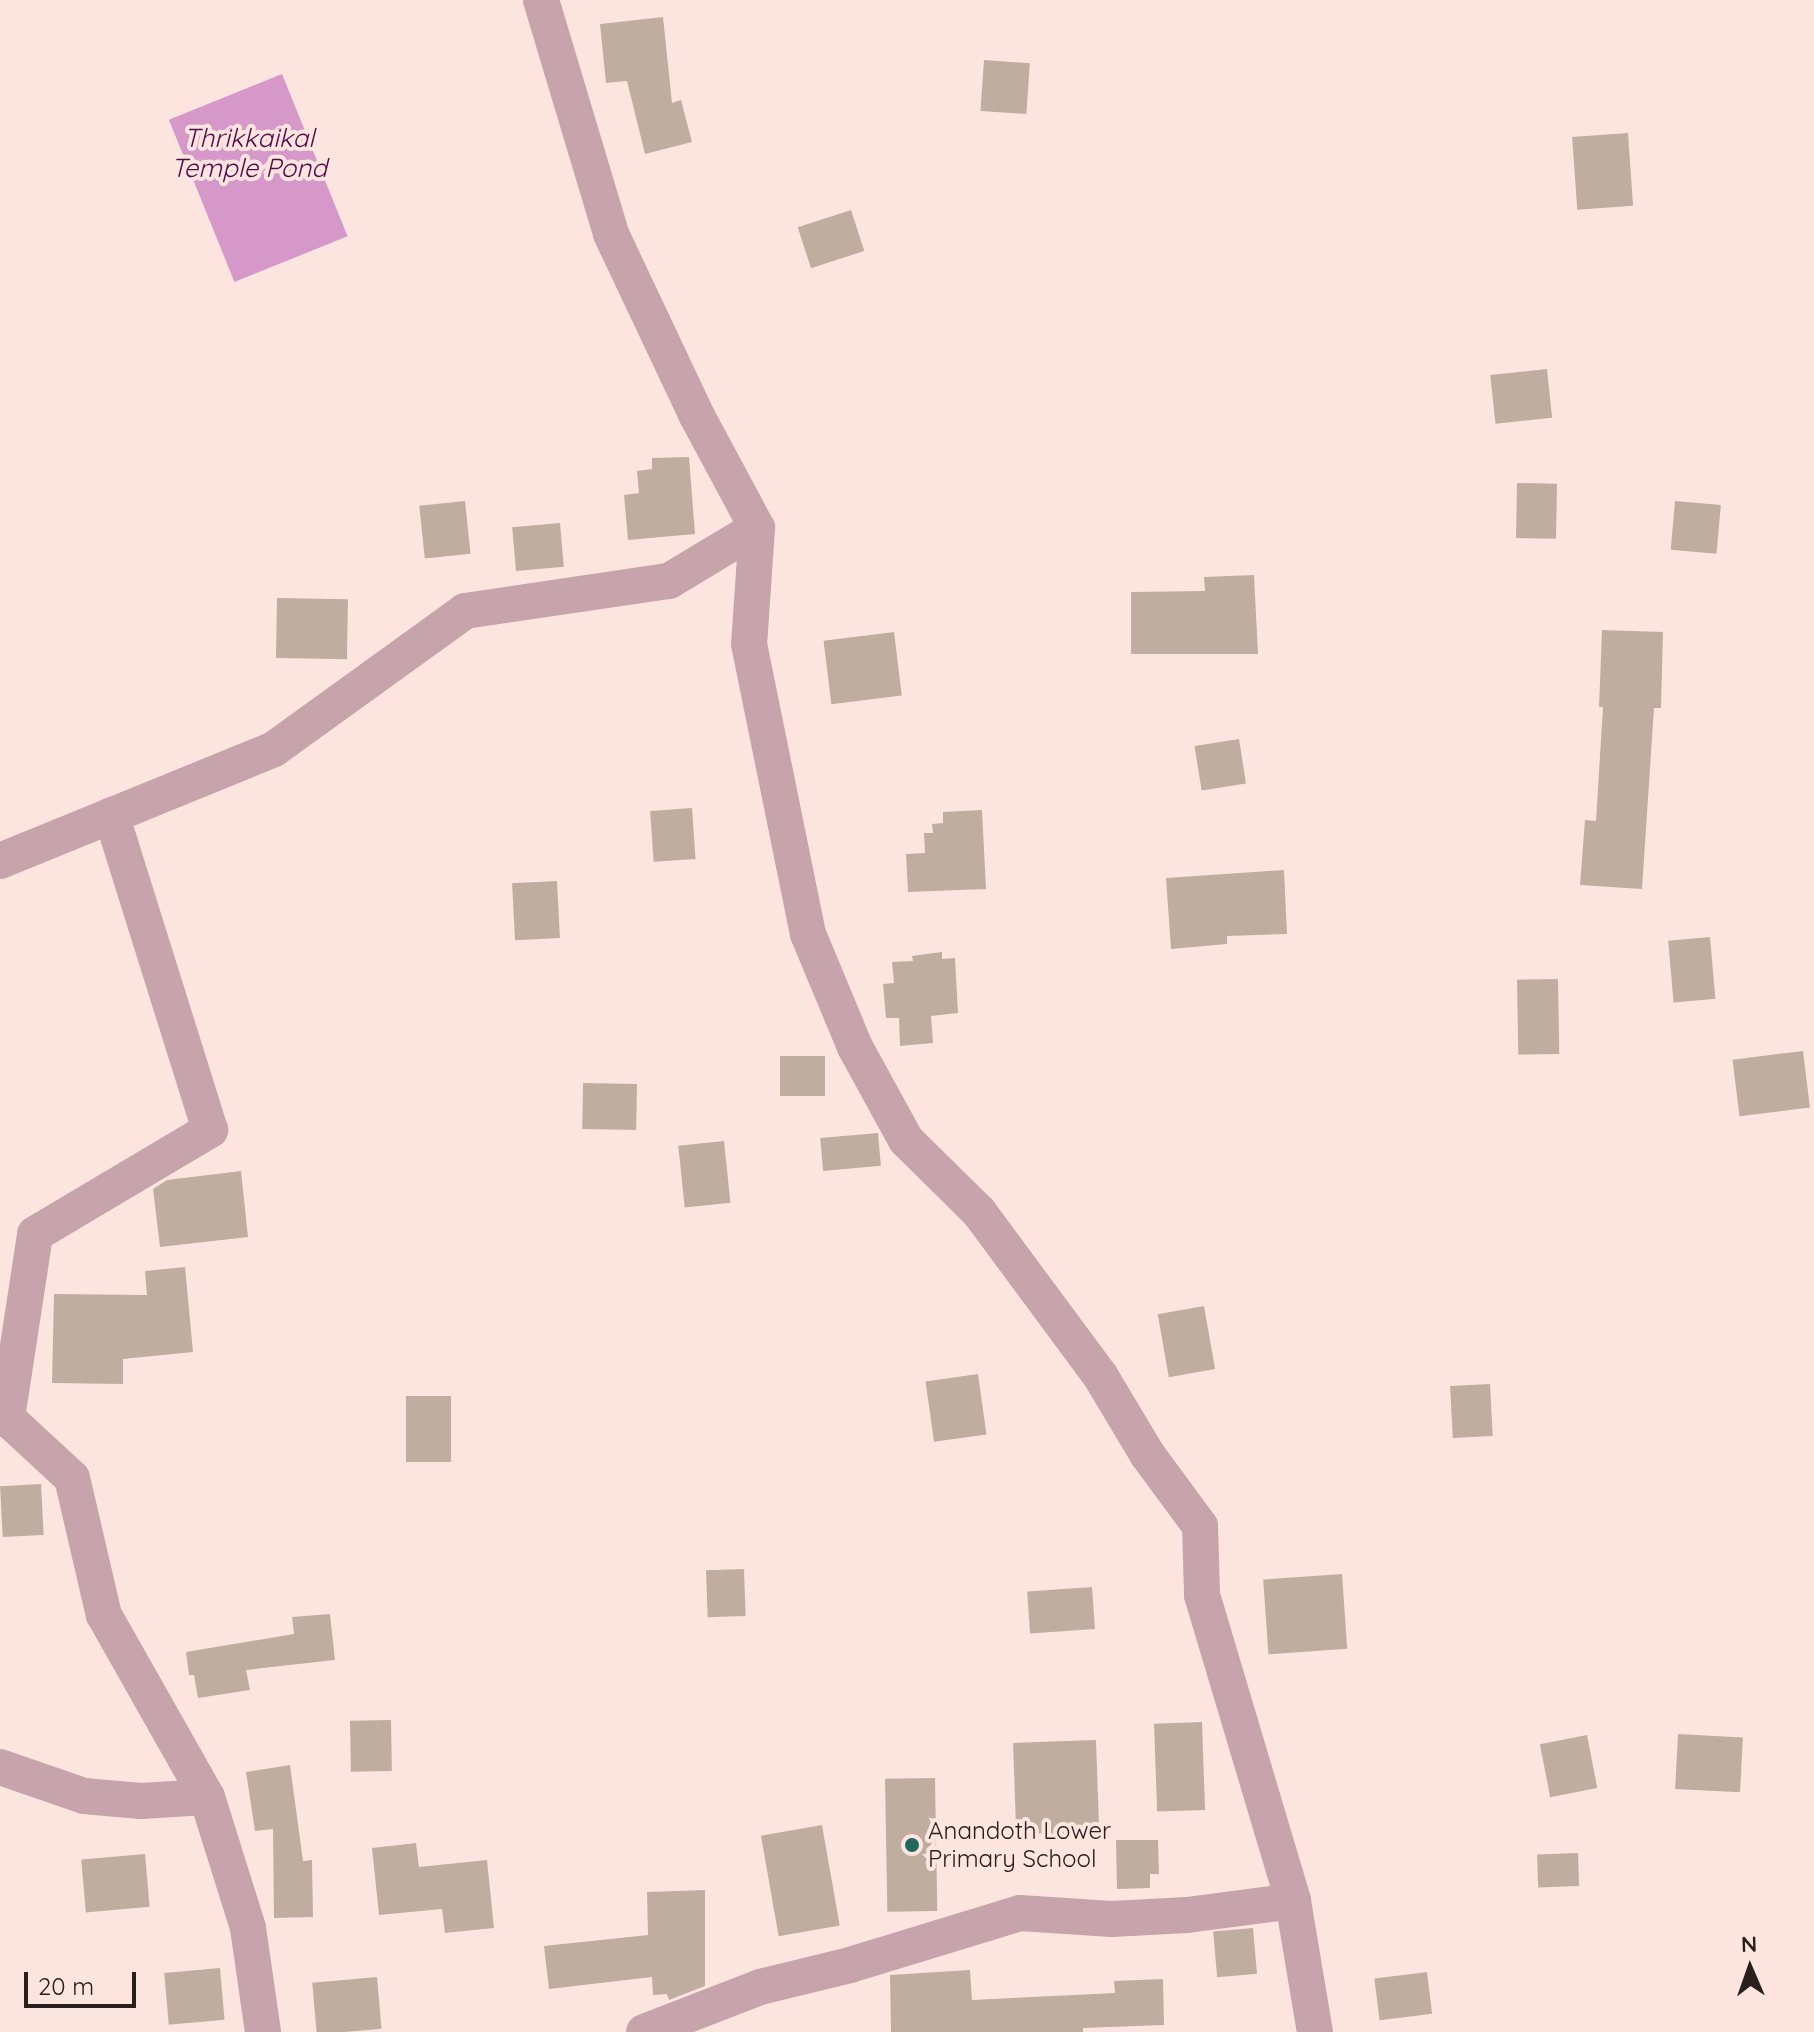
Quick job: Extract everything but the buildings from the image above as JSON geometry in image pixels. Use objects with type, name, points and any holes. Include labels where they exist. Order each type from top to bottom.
[{"type":"street","points":[[541,0],[611,234],[697,416],[757,528],[749,644],[808,934],[855,1047],[906,1140],[979,1212],[1101,1377],[1147,1454],[1200,1526],[1202,1595],[1293,1901],[1315,2032]]},
{"type":"street","points":[[0,861],[274,749],[465,611],[669,581],[757,528]]},
{"type":"street","points":[[111,815],[210,1130],[35,1234],[4,1418],[72,1478],[104,1615],[207,1797],[248,1928],[263,2032]]},
{"type":"street","points":[[0,1767],[84,1796],[141,1801],[207,1797]]},
{"type":"street","points":[[644,2032],[760,1987],[850,1965],[1020,1913],[1112,1919],[1187,1915],[1293,1901]]},
{"type":"water","name":"Thrikkaikal Temple Pond","points":[[282,74],[348,236],[234,282],[169,120]]},
{"type":"place","name":"Anandoth Lower Primary School","points":[[912,1845]]}]
